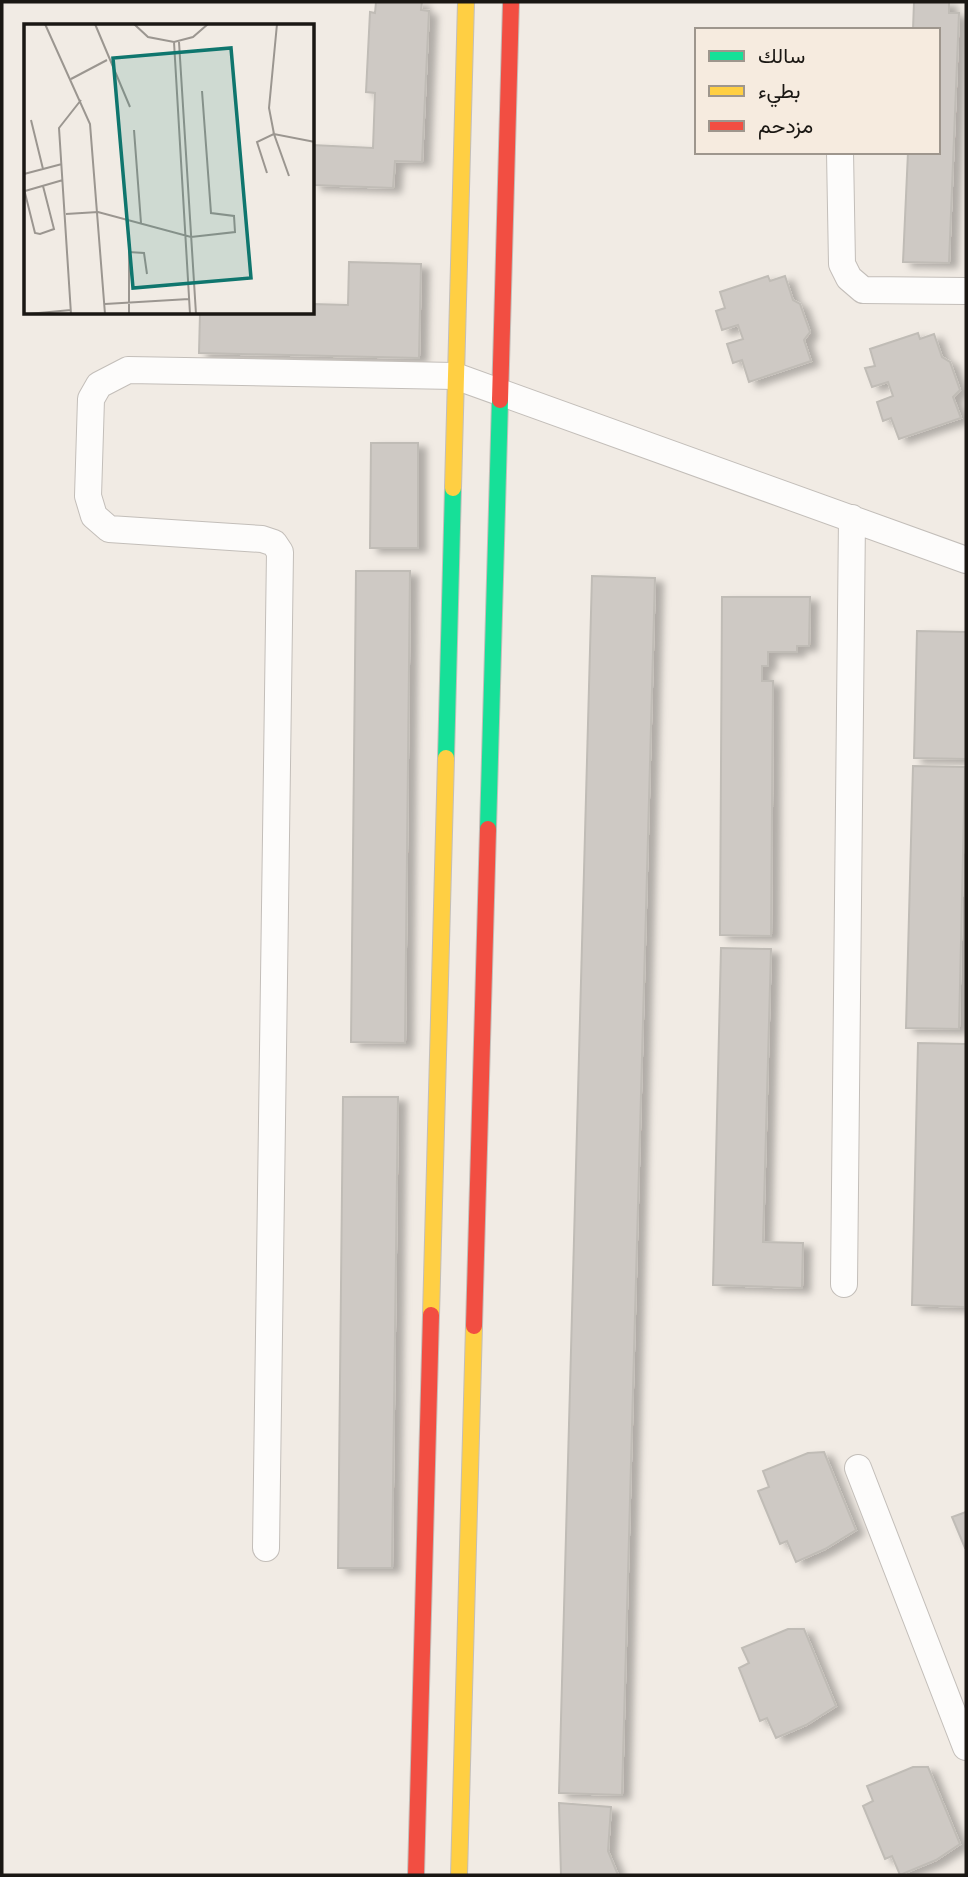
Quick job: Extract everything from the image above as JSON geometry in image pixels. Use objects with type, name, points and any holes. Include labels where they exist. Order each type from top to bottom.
[{"type":"main road","points":[[416,1875],[466,2]]},
{"type":"main road","points":[[459,1875],[511,2]]},
{"type":"street","points":[[840,154],[842,264],[849,278],[863,290],[966,291]]},
{"type":"street","points":[[266,1548],[281,552],[274,543],[262,539],[109,529],[94,516],[88,496],[91,399],[99,385],[128,370],[456,376],[966,560]]},
{"type":"street","points":[[844,1284],[852,518]]},
{"type":"street","points":[[858,1468],[966,1747]]},
{"type":"building","points":[[376,2],[422,2],[421,10],[429,11],[422,162],[395,161],[393,188],[315,185],[315,145],[373,148],[375,93],[366,92],[370,12],[375,13]]},
{"type":"building","points":[[914,2],[949,2],[949,13],[959,13],[949,263],[903,262],[908,154],[940,154],[940,28],[913,28]]},
{"type":"building","points":[[349,262],[421,264],[419,358],[199,353],[200,315],[315,315],[315,304],[348,305]]},
{"type":"building","points":[[768,276],[770,281],[785,276],[793,300],[800,304],[810,332],[804,340],[811,361],[749,382],[742,360],[733,363],[727,344],[743,339],[738,325],[722,330],[716,311],[725,308],[720,292]]},
{"type":"building","points":[[918,333],[920,339],[934,334],[942,357],[950,362],[960,390],[953,397],[961,418],[899,439],[891,418],[883,421],[877,402],[893,396],[888,382],[872,387],[865,368],[875,366],[870,349]]},
{"type":"building","points":[[371,443],[418,443],[418,548],[370,548]]},
{"type":"building","points":[[356,571],[410,571],[405,1043],[351,1042]]},
{"type":"building","points":[[592,576],[655,578],[622,1795],[559,1793]]},
{"type":"building","points":[[722,597],[810,597],[809,646],[797,646],[797,652],[768,652],[768,666],[762,666],[762,681],[773,681],[771,936],[720,935]]},
{"type":"building","points":[[917,631],[966,632],[966,759],[914,758]]},
{"type":"building","points":[[913,766],[965,767],[959,1029],[906,1028]]},
{"type":"building","points":[[721,948],[771,949],[763,1242],[803,1243],[802,1288],[713,1285]]},
{"type":"building","points":[[918,1043],[966,1044],[965,1307],[912,1305]]},
{"type":"building","points":[[343,1097],[398,1097],[392,1568],[338,1568]]},
{"type":"building","points":[[824,1452],[856,1530],[825,1549],[796,1562],[787,1541],[780,1544],[758,1491],[769,1487],[763,1471],[808,1453]]},
{"type":"building","points":[[966,1512],[966,1548],[965,1548],[952,1517]]},
{"type":"building","points":[[788,1629],[804,1629],[836,1706],[806,1725],[776,1738],[767,1718],[760,1721],[739,1668],[749,1663],[742,1648]]},
{"type":"building","points":[[913,1767],[928,1767],[960,1844],[936,1860],[900,1875],[892,1856],[885,1859],[863,1806],[873,1801],[867,1786]]},
{"type":"building","points":[[559,1803],[611,1807],[608,1851],[618,1875],[561,1875]]},
{"type":"traffic: fast","points":[[488,829],[500,400]]},
{"type":"traffic: fast","points":[[446,758],[453,488]]},
{"type":"traffic: slow","points":[[453,488],[466,2]]},
{"type":"traffic: slow","points":[[431,1315],[446,758]]},
{"type":"traffic: slow","points":[[459,1875],[474,1326]]},
{"type":"traffic: jam","points":[[500,400],[511,2]]},
{"type":"traffic: jam","points":[[474,1326],[488,829]]},
{"type":"traffic: jam","points":[[416,1875],[431,1315]]}]
